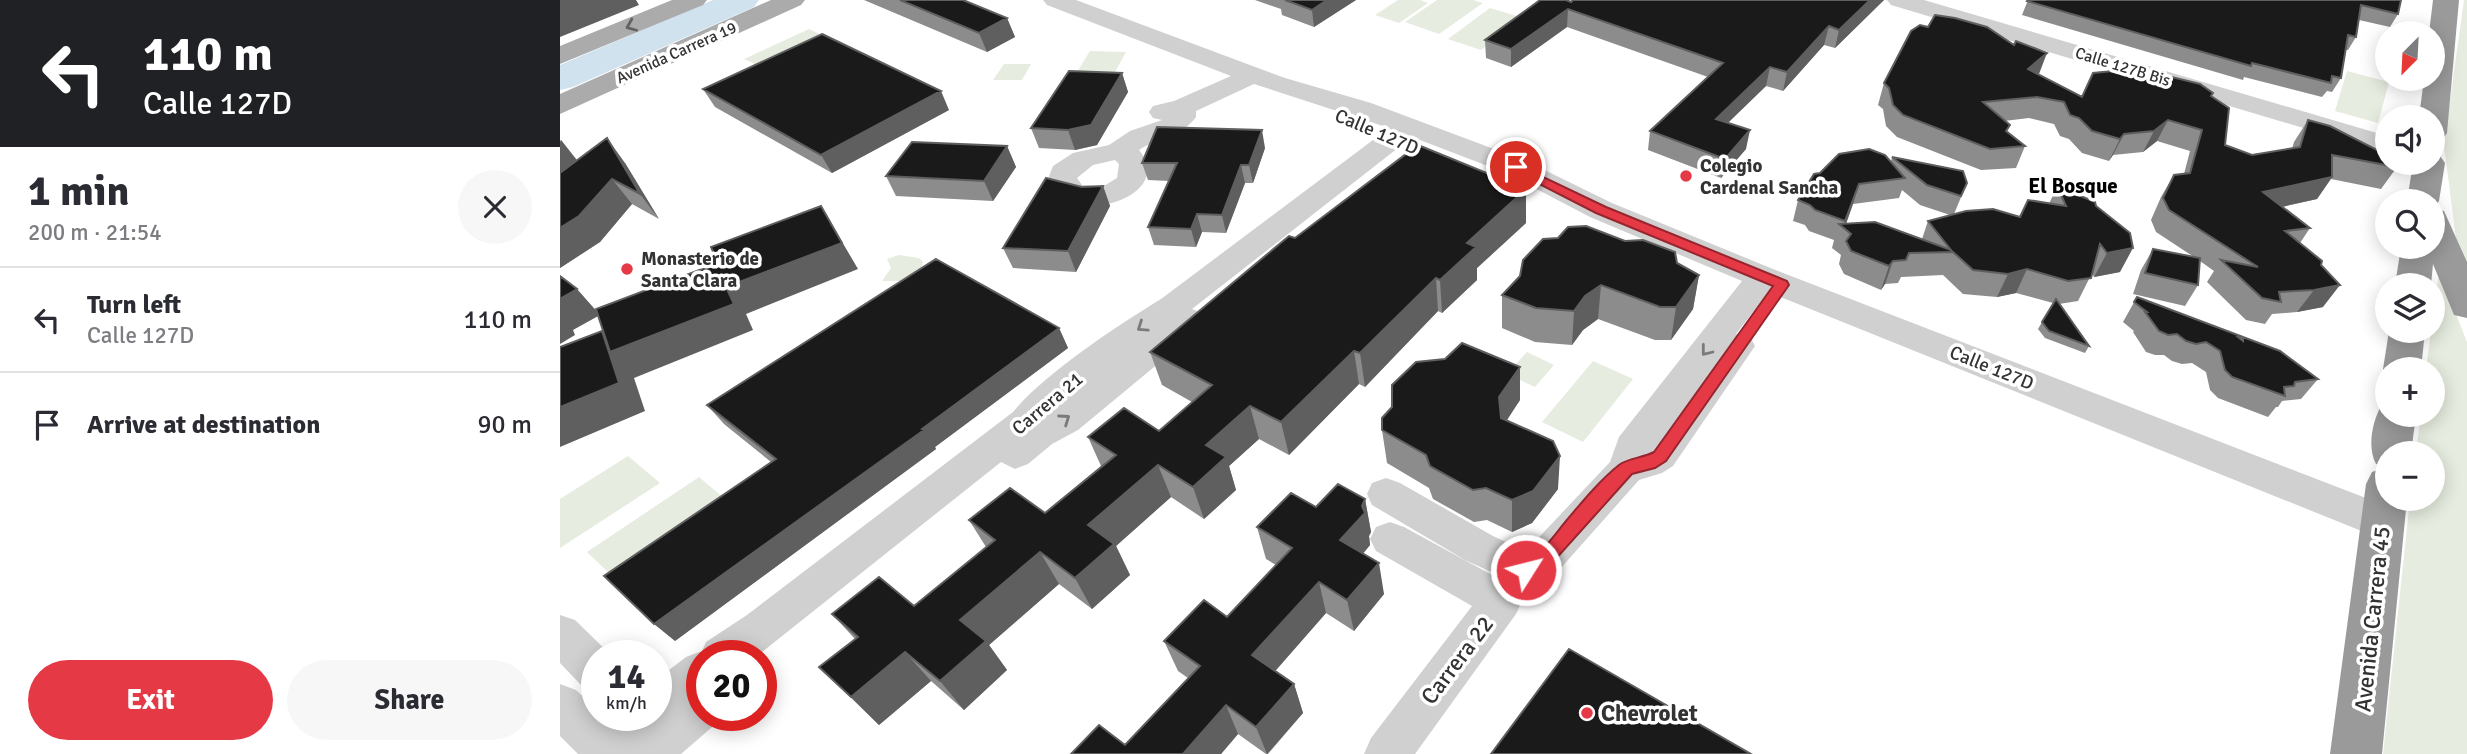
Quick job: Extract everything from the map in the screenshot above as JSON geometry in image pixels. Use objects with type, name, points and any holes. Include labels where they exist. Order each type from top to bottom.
[{"type":"highway","points":[[2435,105],[2446,0]]},
{"type":"highway","points":[[2445,252],[2467,306]]},
{"type":"highway","name":"Avenida Carrera 45","points":[[2356,754],[2384,511]]},
{"type":"main road","name":"Avenida Carrera 19","points":[[560,105],[792,0]]},
{"type":"main road","points":[[560,56],[683,2]]},
{"type":"street","name":"Calle 127D","points":[[1055,0],[1072,4],[1264,79],[1362,109],[1409,136],[1502,181],[1601,210],[1772,281],[2375,499]]},
{"type":"street","name":"Calle 127B Bis","points":[[1899,0],[2375,141]]},
{"type":"street","points":[[1129,144],[1176,124],[1182,117],[1183,107],[1224,86],[1264,79]]},
{"type":"street","name":"Carrera 21","points":[[745,640],[1026,422],[1040,404],[1141,327],[1173,307],[1409,136]]},
{"type":"street","name":"Carrera 21","points":[[777,644],[1039,434],[1065,420],[1166,340],[1187,316],[1409,136]]},
{"type":"street","points":[[1386,494],[1468,541],[1526,570],[1538,566],[1627,468],[1649,463],[1660,456],[1772,281]]},
{"type":"street","name":"Carrera 22","points":[[1387,754],[1501,601],[1390,539]]},
{"type":"street","points":[[560,634],[581,655]]},
{"type":"street","points":[[643,734],[686,688]]},
{"type":"street","points":[[560,705],[643,734],[686,714]]},
{"type":"shaded area","points":[[1398,0],[1420,0],[1428,3],[1399,23],[1375,15]]},
{"type":"shaded area","points":[[1437,0],[1473,0],[1483,3],[1439,34],[1405,22]]},
{"type":"shaded area","points":[[2464,0],[2467,0],[2467,269],[2456,239],[2445,138]]},
{"type":"shaded area","points":[[1490,8],[1523,18],[1481,50],[1448,39]]},
{"type":"shaded area","points":[[809,29],[826,37],[761,67],[744,59]]},
{"type":"shaded area","points":[[1090,51],[1126,52],[1109,83],[1071,82]]},
{"type":"shaded area","points":[[1004,64],[1031,64],[1022,80],[993,80]]},
{"type":"shaded area","points":[[2347,71],[2375,78],[2375,91],[2387,91],[2383,105],[2375,105],[2375,122],[2335,111]]},
{"type":"shaded area","points":[[899,255],[919,258],[923,262],[922,267],[902,281],[882,281],[891,268],[887,259]]},
{"type":"shaded area","points":[[2445,286],[2467,342],[2467,754],[2383,754],[2409,511],[2445,511],[2445,441],[2418,441],[2419,427],[2445,427],[2445,357],[2428,357],[2429,343],[2445,343]]},
{"type":"shaded area","points":[[1527,352],[1554,365],[1535,387],[1507,374]]},
{"type":"shaded area","points":[[1593,361],[1633,379],[1583,442],[1542,422]]},
{"type":"shaded area","points":[[628,456],[660,483],[560,548],[560,499]]},
{"type":"shaded area","points":[[699,477],[725,499],[612,576],[587,552]]},
{"type":"building","points":[[900,0],[963,0],[1007,18],[979,33]]},
{"type":"building","points":[[1285,0],[1327,0],[1312,10]]},
{"type":"building","points":[[1540,0],[1870,0],[1839,30],[1829,26],[1787,72],[1770,67],[1716,119],[1750,130],[1725,159],[1650,131],[1723,63],[1568,9],[1511,49],[1485,40]]},
{"type":"building","points":[[2028,0],[2401,0],[2398,14],[2361,5],[2356,37],[2348,35],[2341,78],[2332,76],[2331,83],[2252,63],[2251,66]]},
{"type":"building","points":[[1935,15],[1955,18],[1987,27],[2014,45],[2016,41],[2047,53],[2028,69],[2082,97],[2093,73],[2113,71],[2158,81],[2164,75],[2200,84],[2213,93],[2211,96],[2229,108],[2225,145],[2252,155],[2300,147],[2308,120],[2330,126],[2375,149],[2375,163],[2332,155],[2332,177],[2263,192],[2310,228],[2285,231],[2322,261],[2321,265],[2340,285],[2279,292],[2281,302],[2262,298],[2221,260],[2258,267],[2169,210],[2163,198],[2174,175],[2190,173],[2202,130],[2168,120],[2154,131],[2124,134],[2120,139],[2092,131],[2079,118],[2070,115],[2064,102],[2037,97],[1983,102],[2010,125],[2006,131],[2025,146],[1990,149],[1903,115],[1893,105],[1889,88],[1884,83],[1911,31],[1920,25],[1928,27]]},
{"type":"building","points":[[822,34],[941,91],[821,155],[703,89]]},
{"type":"building","points":[[1069,71],[1122,73],[1091,125],[1068,130],[1031,128]]},
{"type":"building","points":[[1157,127],[1262,130],[1249,165],[1241,165],[1222,215],[1197,214],[1191,229],[1148,227],[1177,163],[1142,163]]},
{"type":"building","points":[[607,138],[640,194],[612,179],[579,216],[560,228],[560,173]]},
{"type":"building","points":[[912,142],[1007,146],[984,181],[886,176]]},
{"type":"building","points":[[1418,145],[1526,189],[1467,243],[1476,247],[1440,280],[1436,278],[1360,353],[1354,351],[1281,422],[1250,406],[1206,445],[1226,457],[1193,487],[1158,465],[1088,525],[1114,544],[1075,578],[1040,552],[960,620],[986,641],[940,681],[905,652],[851,697],[819,667],[858,637],[832,614],[879,577],[914,606],[995,540],[969,520],[1010,488],[1045,513],[1116,455],[1088,437],[1124,408],[1159,431],[1212,385],[1150,352],[1289,236],[1295,238]]},
{"type":"building","points":[[1869,149],[1885,155],[1905,178],[1859,184],[1845,221],[1815,210],[1798,200],[1814,174],[1820,173],[1839,154]]},
{"type":"building","points":[[1892,157],[1963,171],[1967,183],[1961,196],[1927,185]]},
{"type":"building","points":[[1046,178],[1082,187],[1103,186],[1068,251],[1003,248]]},
{"type":"building","points":[[2057,186],[2095,202],[2096,206],[2130,233],[2133,248],[2107,253],[2100,244],[2091,278],[2068,281],[2027,269],[2008,274],[1973,270],[1953,252],[1909,253],[1906,260],[1893,261],[1889,266],[1851,251],[1846,241],[1851,234],[1839,224],[1875,222],[1951,250],[1928,221],[1966,211],[1993,209],[2020,217],[2028,200],[2066,206]]},
{"type":"building","points":[[821,206],[842,243],[726,287],[734,304],[610,352],[596,309],[718,263],[711,247]]},
{"type":"building","points":[[1586,226],[1625,241],[1643,240],[1675,252],[1677,263],[1699,275],[1676,307],[1660,307],[1601,285],[1585,296],[1574,311],[1536,308],[1502,295],[1520,276],[1523,260],[1543,239],[1558,238],[1568,227]]},
{"type":"building","points":[[2153,249],[2200,258],[2198,285],[2145,273]]},
{"type":"building","points":[[936,259],[1059,328],[922,429],[924,430],[654,624],[604,576],[776,459],[707,405]]},
{"type":"building","points":[[560,276],[577,289],[560,299]]},
{"type":"building","points":[[2137,297],[2243,337],[2280,351],[2318,379],[2295,382],[2294,386],[2284,387],[2285,396],[2232,377],[2225,370],[2220,351],[2206,342],[2196,344],[2177,334],[2168,335],[2159,331],[2147,312],[2134,302]]},
{"type":"building","points":[[2056,299],[2089,346],[2049,331],[2042,322]]},
{"type":"building","points":[[602,331],[619,383],[560,407],[560,347]]},
{"type":"building","points":[[1462,343],[1520,367],[1499,397],[1501,418],[1553,441],[1560,456],[1533,491],[1512,500],[1486,488],[1473,490],[1430,466],[1426,455],[1382,430],[1382,418],[1392,407],[1392,385],[1416,362],[1445,359]]},
{"type":"building","points":[[1338,484],[1365,499],[1362,506],[1365,513],[1340,540],[1379,563],[1347,600],[1319,582],[1252,655],[1294,684],[1256,727],[1226,705],[1183,754],[1071,754],[1099,725],[1125,745],[1200,666],[1164,641],[1204,600],[1227,617],[1292,548],[1257,527],[1291,493],[1316,507]]},
{"type":"building","name":"Chevrolet","points":[[1569,649],[1751,754],[1491,754]]},
{"type":"waterway","points":[[560,79],[742,0]]},
{"type":"place","name":"Colegio Cardenal Sancha","points":[[1686,176]]},
{"type":"place","name":"Monasterio de Santa Clara","points":[[627,269]]},
{"type":"place","name":"Chevrolet","points":[[1587,713]]},
{"type":"district","name":"El Bosque","points":[[2073,186]]},
{"type":"route","points":[[1516,167],[1601,210],[1782,285],[1660,456],[1649,463],[1627,468],[1573,525],[1554,550],[1538,566],[1526,570]]}]
